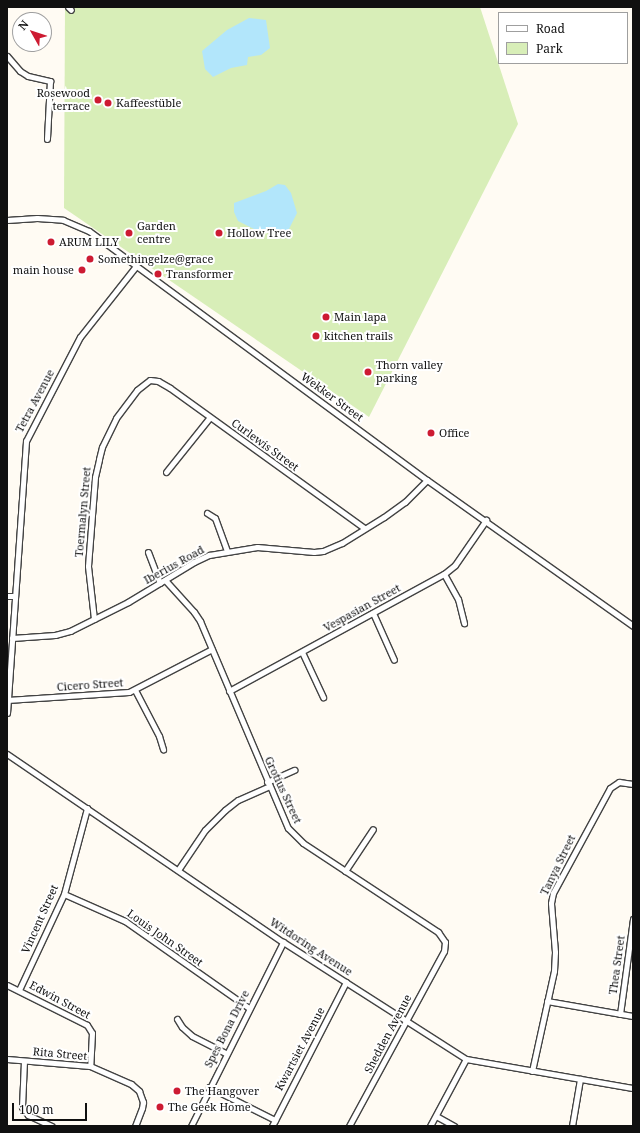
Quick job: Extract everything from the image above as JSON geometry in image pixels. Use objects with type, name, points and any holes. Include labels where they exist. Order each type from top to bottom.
[{"type":"street","points":[[7,56],[20,71],[28,76],[50,81],[47,139]]},
{"type":"street","name":"Wekker Street","points":[[7,220],[46,218],[70,222],[89,231],[428,480],[633,626]]},
{"type":"street","name":"Tetra Avenue","points":[[7,713],[14,596],[25,446],[27,437],[80,337],[136,266]]},
{"type":"street","name":"Curlewis Street","points":[[154,380],[170,388],[364,528]]},
{"type":"street","name":"Toermalyn Street","points":[[94,619],[88,566],[95,477],[99,458],[102,447],[116,418],[140,387],[146,382],[154,380]]},
{"type":"street","points":[[166,472],[210,417]]},
{"type":"street","name":"Iberius Road","points":[[12,638],[55,635],[70,631],[128,602],[201,558],[227,551],[257,547],[314,552],[323,551],[342,543],[405,502],[428,480]]},
{"type":"street","points":[[207,513],[215,518],[227,551]]},
{"type":"street","name":"Vespasian Street","points":[[228,691],[444,574],[455,565],[486,520]]},
{"type":"street","points":[[148,552],[162,582]]},
{"type":"street","points":[[444,574],[458,600],[464,623]]},
{"type":"street","name":"Grotius Street","points":[[162,582],[198,617],[284,822],[293,834],[347,872],[438,932],[445,942],[444,951]]},
{"type":"street","points":[[7,596],[14,596]]},
{"type":"street","points":[[373,613],[394,660]]},
{"type":"street","name":"Cicero Street","points":[[7,700],[116,694],[135,690],[212,649]]},
{"type":"street","points":[[302,652],[323,697]]},
{"type":"street","points":[[135,690],[159,736],[163,749]]},
{"type":"street","name":"Witdoring Avenue","points":[[7,754],[283,942],[466,1059],[633,1088]]},
{"type":"street","points":[[178,870],[204,830],[225,810],[238,800],[294,770]]},
{"type":"street","name":"Tanya Street","points":[[532,1071],[554,971],[555,952],[551,898],[608,791],[614,784],[619,782],[633,784]]},
{"type":"street","name":"Vincent Street","points":[[19,990],[64,894],[87,808]]},
{"type":"street","points":[[347,872],[373,832]]},
{"type":"street","name":"Louis John Street","points":[[64,894],[108,912],[135,927],[249,1008]]},
{"type":"street","name":"Thea Street","points":[[620,1014],[633,919]]},
{"type":"street","name":"Spes Bona Drive","points":[[191,1126],[226,1052],[283,942]]},
{"type":"street","name":"Shedden Avenue","points":[[349,1126],[444,951]]},
{"type":"street","name":"Kwartsiet Avenue","points":[[272,1126],[346,982]]},
{"type":"street","name":"Edwin Street","points":[[7,985],[84,1023],[90,1028],[92,1033],[90,1066]]},
{"type":"street","points":[[547,1001],[633,1016]]},
{"type":"street","points":[[177,1018],[182,1027],[192,1036],[226,1052]]},
{"type":"street","name":"Rita Street","points":[[7,1059],[90,1066],[131,1084],[139,1091],[143,1102],[135,1126]]},
{"type":"street","points":[[430,1126],[466,1059]]},
{"type":"street","points":[[24,1060],[22,1107],[28,1115],[52,1126]]},
{"type":"street","points":[[572,1126],[580,1079]]},
{"type":"street","points":[[209,1087],[275,1120]]},
{"type":"street","points":[[436,1116],[454,1126]]},
{"type":"green space","points":[[65,7],[480,7],[518,124],[369,417],[64,208]]},
{"type":"water","points":[[249,18],[266,20],[270,48],[261,55],[248,57],[247,65],[231,68],[213,77],[205,69],[202,51],[227,30]]},
{"type":"water","points":[[278,184],[285,185],[291,193],[297,213],[287,233],[279,235],[265,231],[260,232],[238,221],[234,212],[234,203],[266,191]]},
{"type":"place","name":"Rosewood terrace","points":[[98,100]]},
{"type":"place","name":"Kaffeestüble","points":[[108,103]]},
{"type":"place","name":"Garden centre","points":[[129,233]]},
{"type":"place","name":"Hollow Tree","points":[[219,233]]},
{"type":"place","name":"ARUM LILY","points":[[51,242]]},
{"type":"place","name":"Somethingelze@grace","points":[[90,259]]},
{"type":"place","name":"main house","points":[[82,270]]},
{"type":"place","name":"Transformer","points":[[158,274]]},
{"type":"place","name":"Main lapa","points":[[326,317]]},
{"type":"place","name":"kitchen trails","points":[[316,336]]},
{"type":"place","name":"Thorn valley parking","points":[[368,372]]},
{"type":"place","name":"Office","points":[[431,433]]},
{"type":"place","name":"The Hangover","points":[[177,1091]]},
{"type":"place","name":"The Geek Home","points":[[160,1107]]}]
